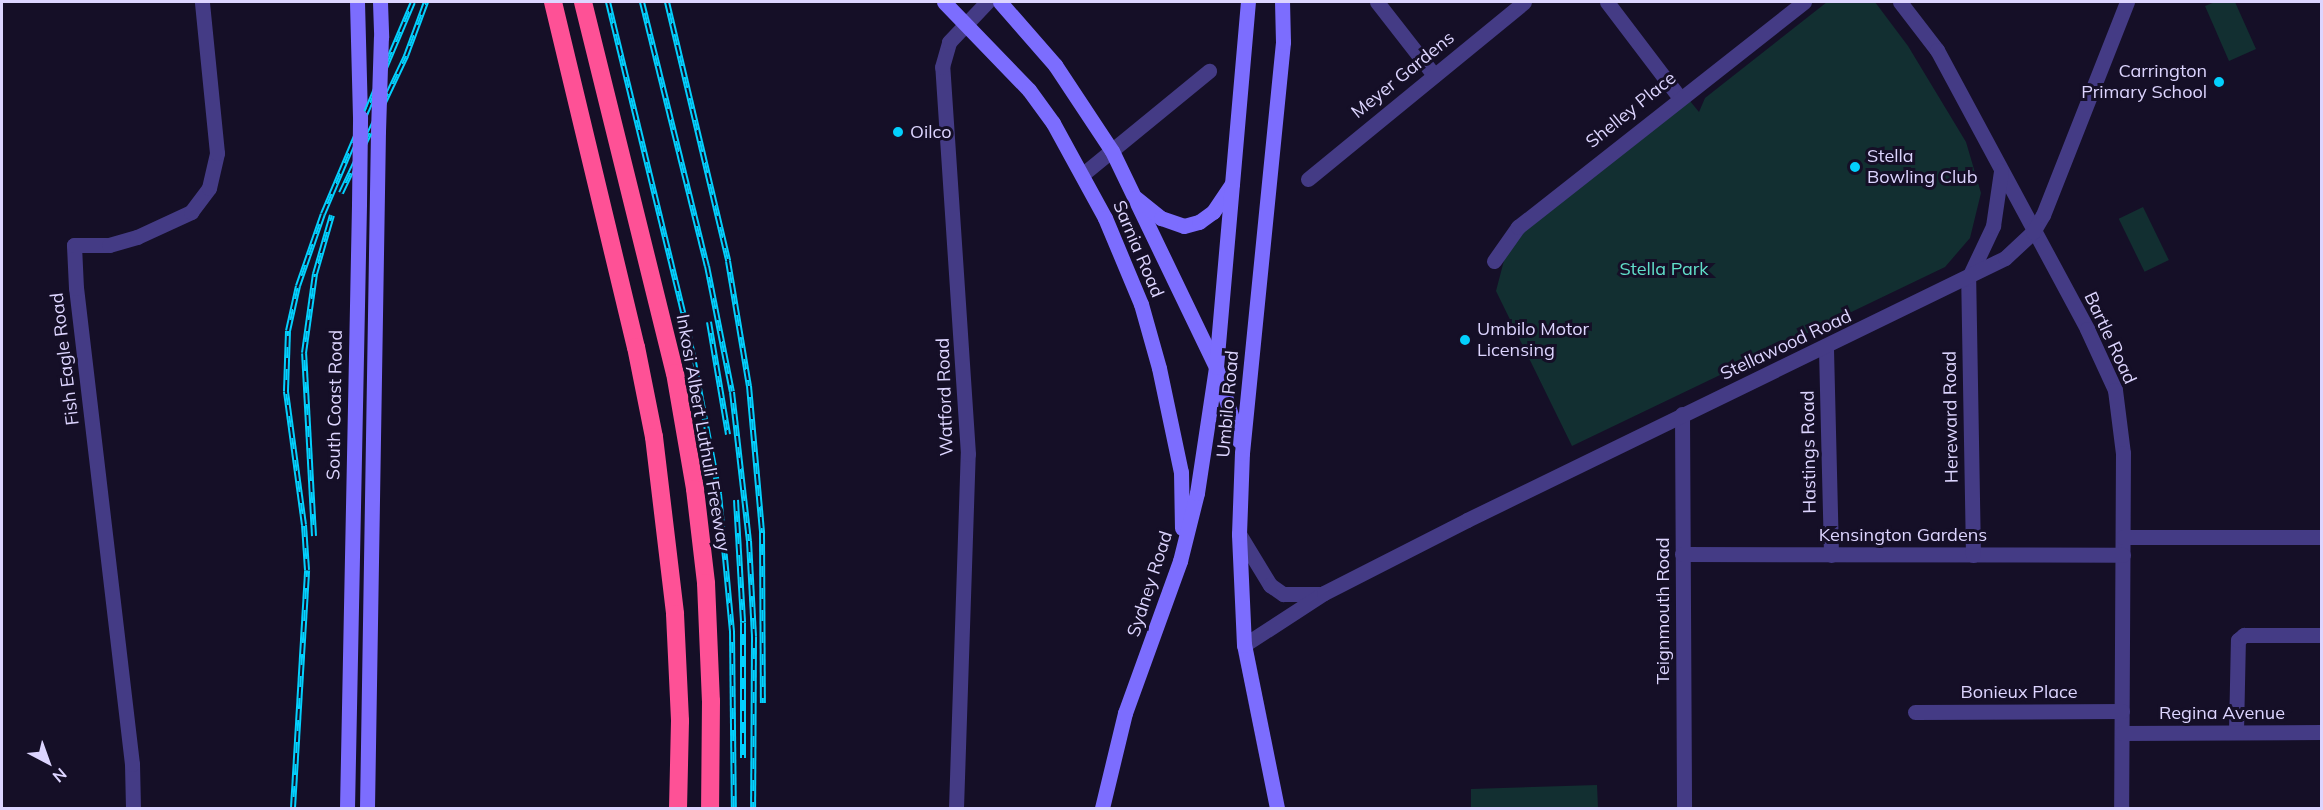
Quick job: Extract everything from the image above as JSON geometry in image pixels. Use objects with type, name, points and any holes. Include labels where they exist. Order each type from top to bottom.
[{"type":"highway","points":[[553,2],[636,346],[654,437],[675,614],[680,721],[678,808]]},
{"type":"highway","name":"Inkosi Albert Luthuli Freeway","points":[[583,2],[675,373],[693,477],[706,583],[711,701],[710,808]]},
{"type":"main road","name":"South Coast Road","points":[[347,808],[359,204],[360,117],[357,2]]},
{"type":"main road","points":[[367,808],[380,2]]},
{"type":"main road","name":"Sarnia Road","points":[[944,2],[966,22],[1029,90],[1083,174],[1141,304],[1159,368],[1181,472],[1180,561]]},
{"type":"main road","name":"Sarnia Road","points":[[1000,2],[1055,65],[1112,151],[1216,367],[1242,453]]},
{"type":"main road","name":"Umbilo Road","points":[[1216,367],[1248,2]]},
{"type":"main road","name":"Umbilo Road","points":[[1277,808],[1244,645],[1239,534],[1242,453],[1272,184],[1283,42],[1282,2]]},
{"type":"main road","points":[[1133,196],[1166,221],[1193,224],[1213,212],[1234,180]]},
{"type":"main road","name":"Sydney Road","points":[[1102,808],[1125,713],[1180,561],[1197,493],[1216,367]]},
{"type":"street","name":"Fish Eagle Road","points":[[133,808],[132,764],[76,288],[74,245],[109,245],[145,234],[191,212],[210,188],[217,153],[202,2]]},
{"type":"street","name":"Watford Road","points":[[956,808],[968,453],[942,67],[949,42],[987,2]]},
{"type":"street","points":[[1377,2],[1434,75]]},
{"type":"street","name":"Meyer Gardens","points":[[1308,179],[1524,2]]},
{"type":"street","points":[[1607,2],[1679,97]]},
{"type":"street","name":"Shelley Place","points":[[1494,261],[1518,226],[1679,97],[1804,2]]},
{"type":"street","name":"Bartle Road","points":[[1900,2],[1937,50],[2092,339],[2115,390],[2123,453],[2121,808]]},
{"type":"street","name":"Stellawood Road","points":[[1244,645],[1324,593],[1682,414],[1826,349],[2006,258],[2033,232],[2127,2]]},
{"type":"street","points":[[1083,174],[1209,71]]},
{"type":"street","points":[[1968,279],[1993,226],[2001,171]]},
{"type":"street","name":"Hereward Road","points":[[1968,279],[1973,555]]},
{"type":"street","name":"Hastings Road","points":[[1826,349],[1831,555]]},
{"type":"street","name":"Teignmouth Road","points":[[1682,414],[1684,808]]},
{"type":"street","name":"Stellawood Road","points":[[1239,534],[1261,576],[1283,594],[1324,593]]},
{"type":"street","points":[[2123,537],[2322,537]]},
{"type":"street","name":"Kensington Gardens","points":[[1682,554],[2123,555]]},
{"type":"street","points":[[2236,732],[2238,640],[2244,635],[2322,635]]},
{"type":"street","name":"Bonieux Place","points":[[1915,712],[2122,711]]},
{"type":"street","name":"Regina Avenue","points":[[2122,733],[2322,732]]},
{"type":"green space","name":"Stella Park","points":[[1827,2],[1875,2],[1908,46],[1966,142],[1981,193],[1970,238],[1945,267],[1572,446],[1496,291],[1507,249],[1519,231],[1690,101],[1699,112],[1705,98]]},
{"type":"green space","points":[[2215,2],[2235,2],[2256,49],[2229,61],[2205,6]]},
{"type":"green space","points":[[2143,207],[2169,260],[2145,272],[2119,219]]},
{"type":"green space","points":[[1597,785],[1598,808],[1471,808],[1471,789]]},
{"type":"railway","points":[[293,808],[307,570],[304,525],[286,391],[288,331],[298,286],[323,214],[413,2]]},
{"type":"railway","points":[[341,193],[406,56],[426,2]]},
{"type":"railway","points":[[608,2],[689,336],[719,494],[732,631],[734,808]]},
{"type":"railway","points":[[642,2],[707,266],[732,392],[749,541],[754,637],[753,808]]},
{"type":"railway","points":[[667,2],[728,261],[749,386],[762,533],[763,703]]},
{"type":"railway","points":[[314,536],[304,353],[315,274],[332,215]]},
{"type":"railway","points":[[709,322],[728,434]]},
{"type":"railway","points":[[736,500],[743,623],[743,758]]},
{"type":"place","name":"Carrington Primary School","points":[[2219,82]]},
{"type":"place","name":"Oilco","points":[[898,132]]},
{"type":"place","name":"Stella Bowling Club","points":[[1855,167]]},
{"type":"place","name":"Umbilo Motor Licensing","points":[[1465,340]]}]
